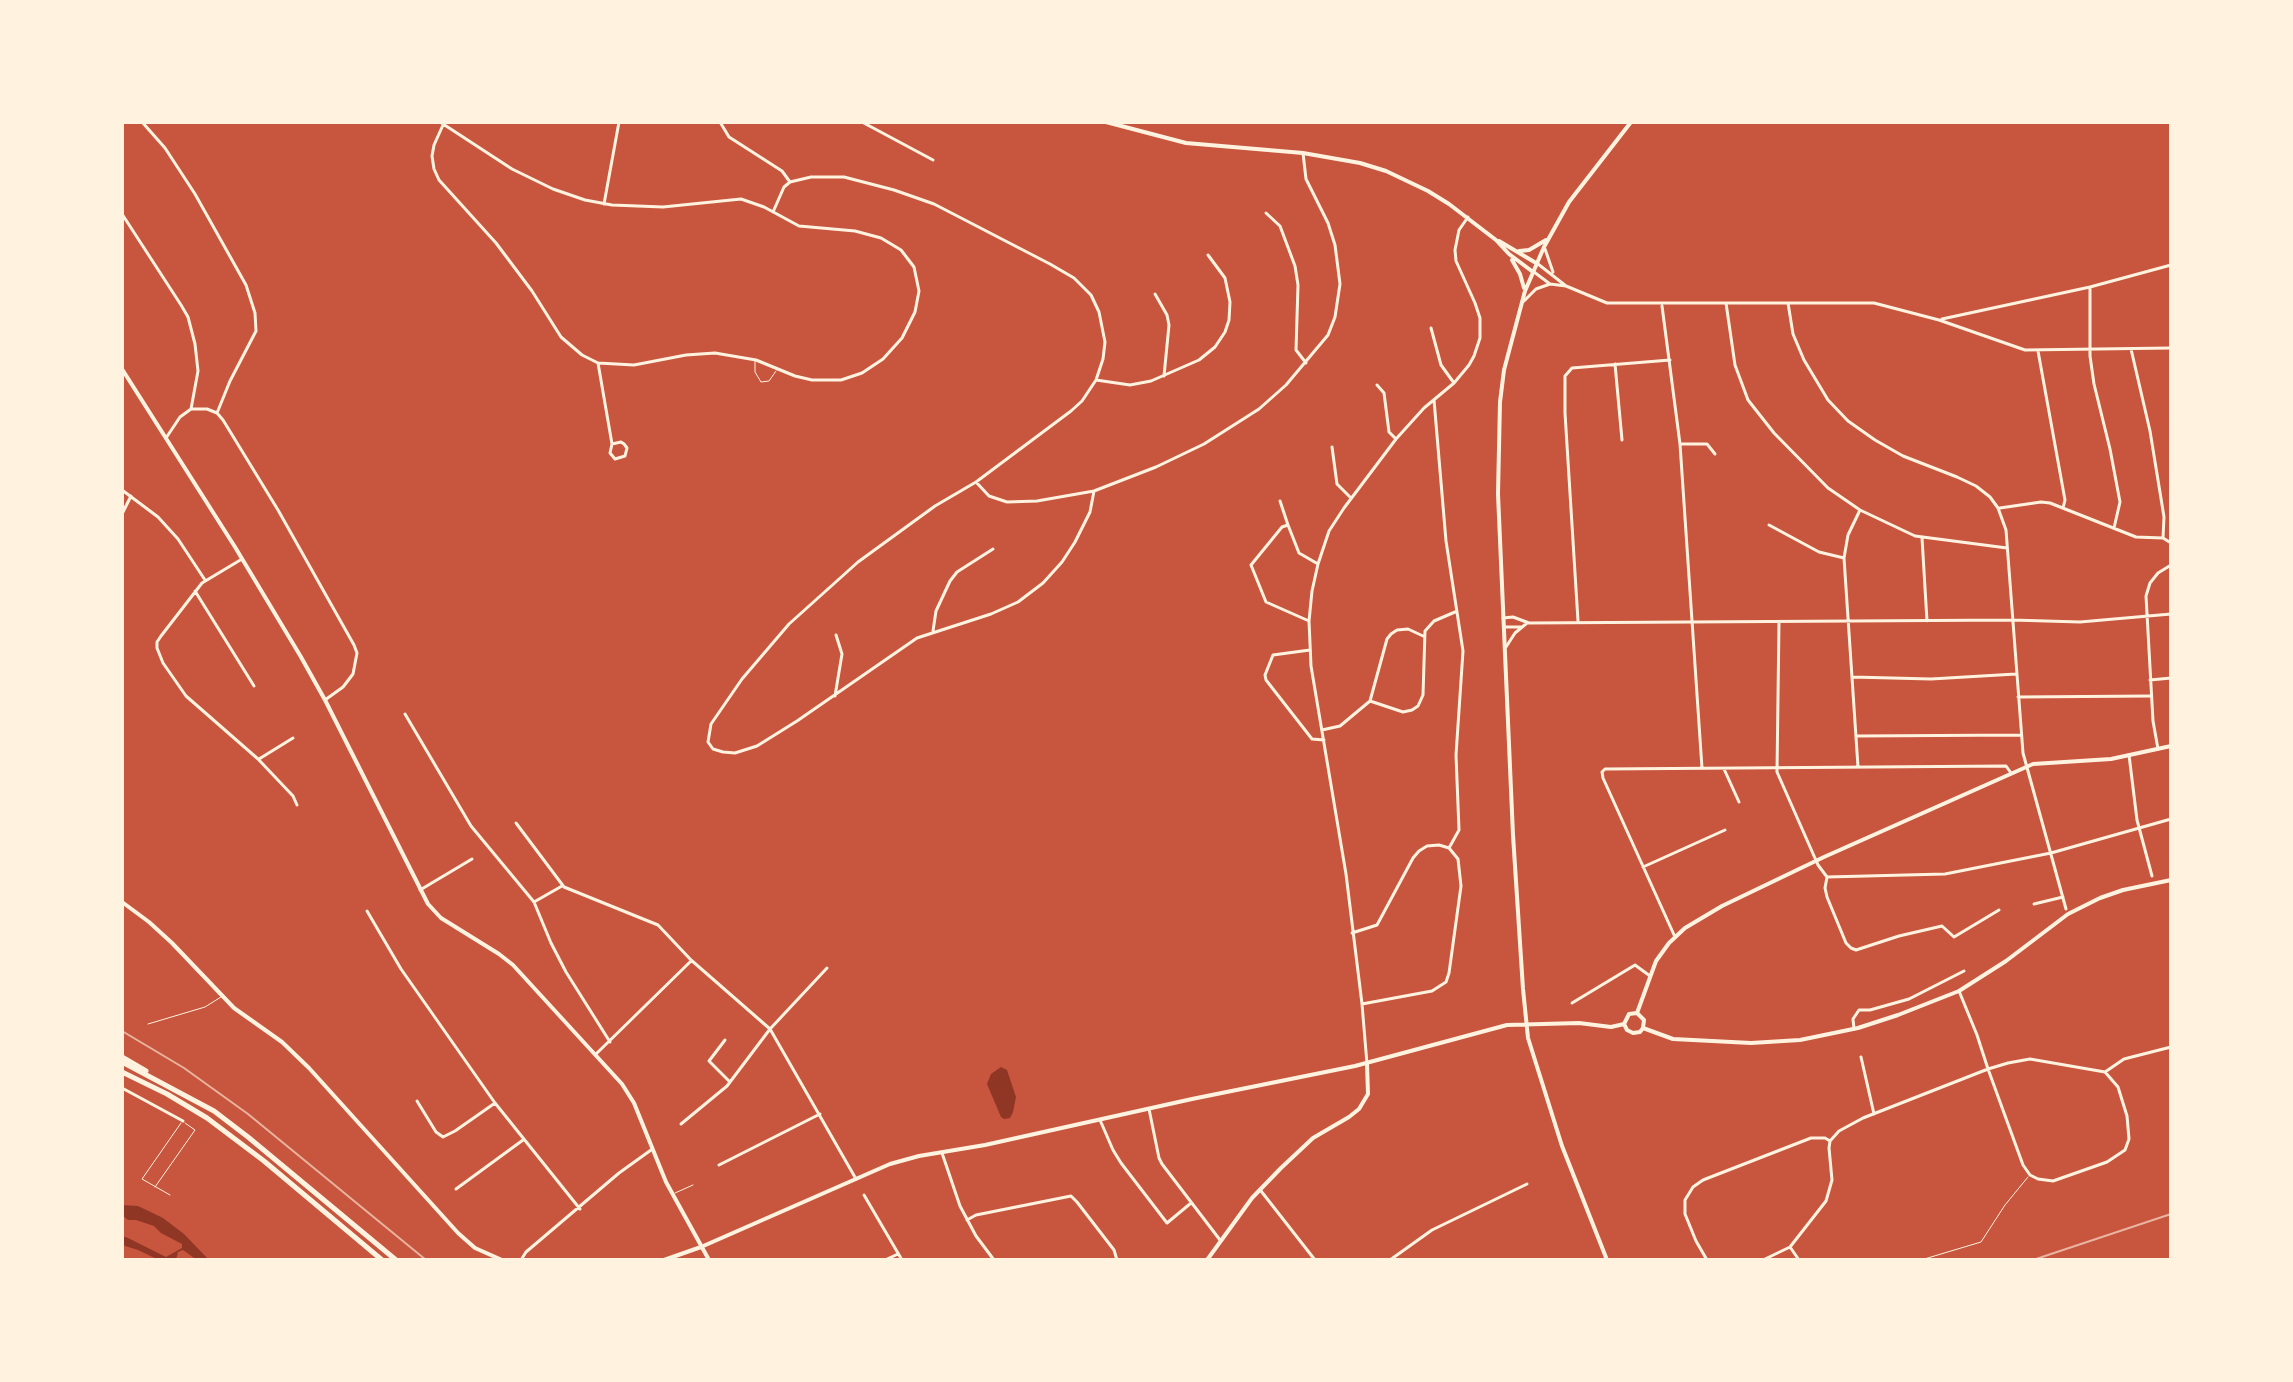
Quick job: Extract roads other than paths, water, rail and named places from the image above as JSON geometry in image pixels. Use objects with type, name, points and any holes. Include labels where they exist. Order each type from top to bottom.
[{"type":"highway","points":[[122,1060],[139,1065],[153,1077],[214,1111],[396,1260]]},
{"type":"highway","points":[[122,1072],[207,1118],[264,1161],[382,1260]]},
{"type":"main road","points":[[1106,122],[1186,143],[1303,153],[1386,171],[1428,191],[1468,217],[1533,272]]},
{"type":"main road","points":[[1607,1260],[1562,1146],[1538,1074],[1526,1024],[1513,835],[1498,494],[1500,402],[1504,370],[1525,291],[1548,238],[1569,202],[1631,122]]},
{"type":"main road","points":[[1519,251],[1534,248],[1548,238]]},
{"type":"main road","points":[[1496,240],[1537,263]]},
{"type":"main road","points":[[1509,254],[1525,291]]},
{"type":"main road","points":[[122,369],[242,559],[325,700],[428,904],[441,918],[513,965],[629,1092],[651,1150],[709,1260]]},
{"type":"main road","points":[[1637,1013],[1656,961],[1675,937],[1713,911],[2026,766],[2039,762],[2101,760],[2171,746]]},
{"type":"main road","points":[[1643,1028],[1673,1039],[1751,1043],[1800,1040],[1854,1029],[1959,991],[2077,909],[2123,890],[2171,880]]},
{"type":"main road","points":[[122,902],[149,922],[248,1020],[282,1042],[309,1068],[458,1233],[475,1248],[502,1260]]},
{"type":"main road","points":[[1624,1024],[1629,1014],[1637,1013]]},
{"type":"main road","points":[[1624,1024],[1633,1033],[1643,1028],[1644,1020],[1637,1013]]},
{"type":"main road","points":[[664,1260],[701,1247],[890,1164],[1367,1064],[1488,1030],[1526,1024],[1579,1023],[1611,1027],[1624,1024]]},
{"type":"main road","points":[[1207,1260],[1260,1190],[1313,1138],[1359,1109],[1368,1094],[1367,1064]]},
{"type":"street","points":[[142,122],[165,148],[195,194],[246,285],[255,313],[256,331],[217,413]]},
{"type":"street","points":[[604,204],[619,122]]},
{"type":"street","points":[[720,122],[729,137],[782,171],[790,182]]},
{"type":"street","points":[[862,122],[933,160]]},
{"type":"street","points":[[441,123],[526,176],[565,194],[604,204],[663,207],[741,199],[806,228],[855,231],[887,240],[910,260],[916,274],[919,291],[915,312],[902,338],[883,359],[862,373],[841,380],[822,382],[795,376],[756,360],[709,353],[634,365],[598,363],[582,355],[561,337],[496,243],[439,180],[432,156],[441,123]]},
{"type":"street","points":[[976,482],[989,496],[1007,502],[1037,501],[1094,491],[1156,467],[1219,436],[1259,409],[1286,385],[1324,341],[1332,326],[1340,284],[1335,245],[1328,223],[1306,179],[1303,153]]},
{"type":"street","points":[[773,212],[784,187],[790,182],[811,177],[844,177],[934,204],[1074,278],[1091,295],[1099,312],[1105,342],[1096,380],[1071,411],[976,482],[935,506],[858,562],[789,624],[742,679],[711,724],[708,742],[713,749],[746,751],[775,736],[908,643],[933,631],[991,614],[1018,602],[1043,583],[1062,562],[1090,512],[1094,491]]},
{"type":"street","points":[[1266,213],[1280,226],[1295,266],[1298,285],[1296,348],[1306,363]]},
{"type":"street","points":[[122,214],[188,317],[198,371],[191,409]]},
{"type":"street","points":[[1367,1064],[1346,874],[1310,650],[1309,621],[1318,564],[1329,531],[1396,439],[1469,365],[1480,338],[1478,312],[1455,256],[1457,235],[1468,217]]},
{"type":"street","points":[[1544,247],[1555,275]]},
{"type":"street","points":[[1096,380],[1130,385],[1164,376],[1199,360],[1215,347],[1225,332],[1230,307],[1222,272],[1208,255]]},
{"type":"street","points":[[1537,263],[1566,286]]},
{"type":"street","points":[[1939,320],[2090,287],[2171,265]]},
{"type":"street","points":[[1533,272],[1550,284]]},
{"type":"street","points":[[1521,304],[1536,289],[1550,284],[1566,286],[1607,303],[1874,303],[1939,320],[2018,349],[2171,348]]},
{"type":"street","points":[[2090,287],[2094,384],[2120,502],[2114,528]]},
{"type":"street","points":[[1155,294],[1169,325],[1164,376]]},
{"type":"street","points":[[1726,303],[1735,365],[1748,400],[1828,488],[1860,510],[1902,532],[1922,538],[2007,548]]},
{"type":"street","points":[[1788,303],[1793,334],[1804,360],[1828,400],[1848,421],[1896,453],[1976,486],[1998,508],[2006,530],[2026,766],[2066,909]]},
{"type":"street","points":[[1662,304],[1680,444],[1702,768]]},
{"type":"street","points":[[1431,328],[1441,365],[1454,383]]},
{"type":"street","points":[[2131,349],[2150,431],[2164,517],[2163,538]]},
{"type":"street","points":[[2038,351],[2065,500],[2063,508]]},
{"type":"street","points":[[1578,621],[1564,380],[1572,368],[1670,360]]},
{"type":"street","points":[[598,363],[612,444],[609,449],[611,456],[619,459],[625,456],[627,448],[624,444],[612,444]]},
{"type":"street","points":[[1615,364],[1622,440]]},
{"type":"street","points":[[1377,385],[1384,393],[1389,432],[1396,439]]},
{"type":"street","points":[[1434,400],[1444,516],[1463,651],[1456,755],[1459,830],[1449,848]]},
{"type":"street","points":[[166,438],[180,417],[191,409],[207,409],[217,413],[284,520],[357,653],[353,674],[343,687],[325,700]]},
{"type":"street","points":[[1680,444],[1707,444],[1715,454]]},
{"type":"street","points":[[1332,447],[1337,484],[1351,498]]},
{"type":"street","points":[[122,490],[168,527],[205,580]]},
{"type":"street","points":[[122,514],[131,495]]},
{"type":"street","points":[[1280,501],[1299,553],[1318,564]]},
{"type":"street","points":[[1998,508],[2041,502],[2136,537],[2163,538],[2171,543]]},
{"type":"street","points":[[1858,767],[1844,558],[1848,535],[1860,510]]},
{"type":"street","points":[[1288,525],[1282,527],[1254,560],[1251,569],[1269,604],[1309,621]]},
{"type":"street","points":[[1769,525],[1819,552],[1844,558]]},
{"type":"street","points":[[1922,538],[1927,621]]},
{"type":"street","points":[[933,631],[936,611],[950,581],[957,572],[993,549]]},
{"type":"street","points":[[242,559],[205,580],[195,591],[157,642],[160,656],[192,702],[258,759],[293,796],[297,805]]},
{"type":"street","points":[[2158,749],[2151,696],[2146,596],[2150,583],[2158,573],[2171,565]]},
{"type":"street","points":[[195,591],[254,686]]},
{"type":"street","points":[[1370,701],[1403,712],[1418,706],[1423,695],[1423,636],[1434,621],[1457,611]]},
{"type":"street","points":[[1503,618],[1513,617],[1529,623],[2080,622],[2171,614]]},
{"type":"street","points":[[1779,622],[1777,768],[1816,862],[1827,877],[1945,874],[2051,853],[2171,819]]},
{"type":"street","points":[[1505,650],[1511,637],[1529,623]]},
{"type":"street","points":[[1504,627],[1521,627]]},
{"type":"street","points":[[1322,730],[1340,726],[1370,701],[1391,634],[1408,629],[1423,636]]},
{"type":"street","points":[[835,696],[842,654],[836,635]]},
{"type":"street","points":[[1310,650],[1273,655],[1265,672],[1266,680],[1312,739],[1324,740]]},
{"type":"street","points":[[1852,677],[1931,679],[2016,674]]},
{"type":"street","points":[[2150,680],[2171,678]]},
{"type":"street","points":[[2018,697],[2151,696]]},
{"type":"street","points":[[405,714],[471,826],[534,902],[566,972],[610,1042]]},
{"type":"street","points":[[1857,736],[2021,735]]},
{"type":"street","points":[[258,759],[293,738]]},
{"type":"street","points":[[2129,755],[2138,828],[2152,876]]},
{"type":"street","points":[[1675,937],[1603,778],[1605,769],[2006,766],[2011,773]]},
{"type":"street","points":[[1724,768],[1739,802]]},
{"type":"street","points":[[516,823],[562,886],[651,921],[770,1029],[856,1179]]},
{"type":"street","points":[[1643,867],[1725,830]]},
{"type":"street","points":[[1352,933],[1377,925],[1419,851],[1427,846],[1439,845],[1449,848],[1458,859],[1461,886],[1446,982],[1432,991],[1362,1004]]},
{"type":"street","points":[[420,890],[472,859]]},
{"type":"street","points":[[1827,877],[1827,897],[1846,943],[1856,950],[1942,926],[1954,937],[1999,910]]},
{"type":"street","points":[[534,902],[562,886]]},
{"type":"street","points":[[2034,904],[2063,897]]},
{"type":"street","points":[[367,911],[401,969],[495,1103],[580,1209]]},
{"type":"street","points":[[596,1054],[691,960]]},
{"type":"street","points":[[1572,1003],[1635,965],[1650,976]]},
{"type":"street","points":[[681,1124],[727,1086],[770,1029],[827,968]]},
{"type":"street","points":[[1854,1029],[1854,1017],[1859,1010],[1909,999],[1964,971]]},
{"type":"street","points":[[1763,1260],[1790,1247],[1829,1193],[1832,1180],[1830,1141],[1845,1126],[1988,1069],[2023,1059],[2105,1072],[2118,1087],[2127,1116],[2129,1139],[2125,1150],[2107,1162],[2053,1181],[2030,1175],[2023,1165],[1988,1069],[1959,991]]},
{"type":"street","points":[[725,1040],[709,1061],[729,1081]]},
{"type":"street","points":[[2105,1072],[2124,1059],[2171,1047]]},
{"type":"street","points":[[1861,1057],[1874,1114]]},
{"type":"street","points":[[122,1088],[183,1121]]},
{"type":"street","points":[[417,1101],[436,1132],[443,1137],[495,1103]]},
{"type":"street","points":[[1149,1108],[1159,1158],[1220,1240]]},
{"type":"street","points":[[719,1165],[820,1114]]},
{"type":"street","points":[[1100,1120],[1121,1163],[1167,1223],[1191,1203]]},
{"type":"street","points":[[1707,1260],[1685,1214],[1685,1200],[1693,1187],[1703,1180],[1811,1138],[1830,1141]]},
{"type":"street","points":[[456,1189],[523,1140]]},
{"type":"street","points":[[521,1260],[526,1252],[619,1173],[651,1150]]},
{"type":"street","points":[[942,1153],[960,1206],[994,1260]]},
{"type":"street","points":[[1390,1260],[1432,1230],[1527,1184]]},
{"type":"street","points":[[1260,1190],[1315,1260]]},
{"type":"street","points":[[864,1195],[902,1260]]},
{"type":"street","points":[[967,1220],[976,1215],[1071,1196],[1114,1250],[1117,1259],[1110,1260]]},
{"type":"street","points":[[1790,1247],[1799,1260]]},
{"type":"street","points":[[885,1260],[898,1254]]},
{"type":"lane","points":[[756,360],[755,372],[761,382],[769,381],[777,369]]},
{"type":"lane","points":[[148,1024],[205,1007],[222,995]]},
{"type":"lane","points":[[155,1187],[195,1130],[183,1121],[142,1179],[155,1187],[170,1195]]},
{"type":"lane","points":[[1921,1260],[1981,1242],[2016,1190],[2030,1175]]},
{"type":"lane","points":[[673,1195],[693,1185]]},
{"type":"railway","points":[[122,1031],[184,1068],[248,1114],[426,1260]]},
{"type":"railway","points":[[2033,1260],[2171,1214]]}]
